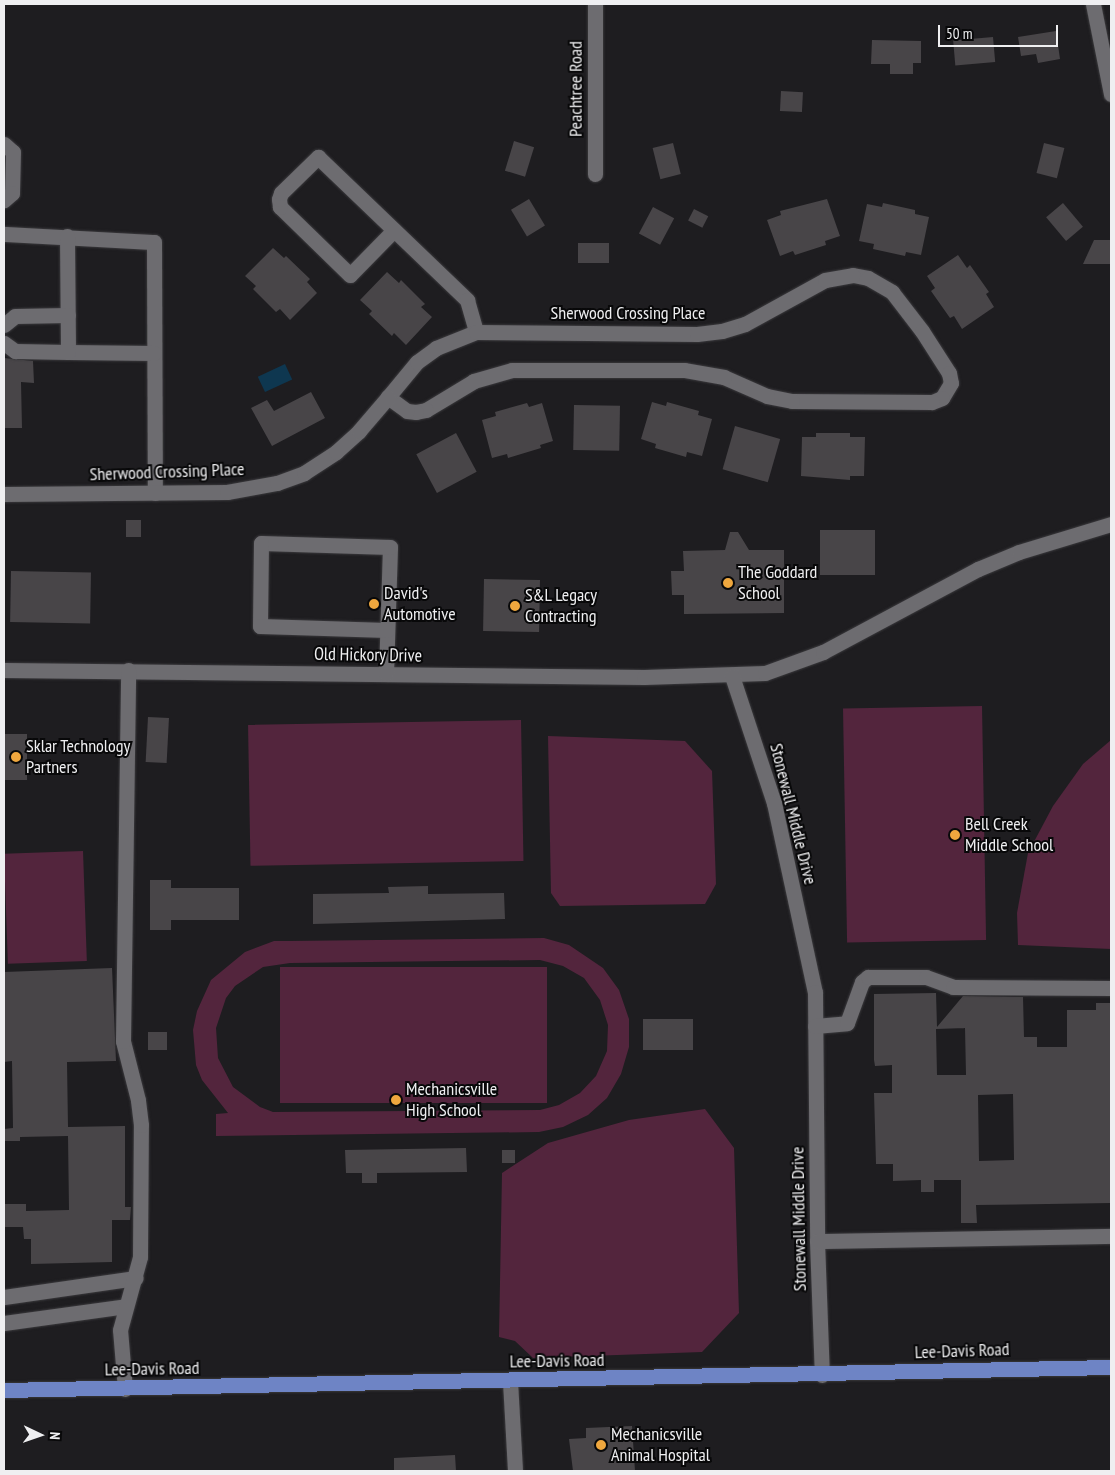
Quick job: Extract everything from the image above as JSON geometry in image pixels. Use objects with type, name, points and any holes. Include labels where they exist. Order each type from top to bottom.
[{"type":"main road","name":"Lee-Davis Road","points":[[4,1390],[822,1375],[1111,1367]]},
{"type":"street","name":"Peachtree Road","points":[[595,4],[595,174]]},
{"type":"street","points":[[1093,4],[1111,94]]},
{"type":"street","points":[[4,144],[13,152],[12,193],[4,200]]},
{"type":"street","points":[[394,230],[350,276],[280,207],[280,193],[318,157],[467,300],[476,332]]},
{"type":"street","points":[[4,234],[154,242],[156,493]]},
{"type":"street","points":[[67,236],[68,352]]},
{"type":"street","name":"Sherwood Crossing Place","points":[[4,494],[249,490],[304,473],[360,431],[388,397],[417,362],[436,348],[476,332],[698,334],[722,331],[746,324],[825,280],[853,275],[868,278],[892,292],[931,345],[949,373],[951,383],[942,398],[932,402],[792,402],[767,396],[704,372],[512,370],[474,381],[426,410],[407,411],[388,397]]},
{"type":"street","points":[[4,325],[16,316],[68,315]]},
{"type":"street","points":[[4,343],[16,350],[154,353]]},
{"type":"street","points":[[732,676],[765,673],[794,664],[978,569],[1019,552],[1111,524]]},
{"type":"street","points":[[386,674],[390,547],[261,543],[260,626],[387,630]]},
{"type":"street","name":"Old Hickory Drive","points":[[4,670],[732,676]]},
{"type":"street","points":[[125,1389],[120,1330],[136,1278],[140,1257],[141,1125],[138,1100],[123,1041],[128,670]]},
{"type":"street","name":"Stonewall Middle Drive","points":[[732,676],[774,803],[815,992],[817,1241],[822,1375]]},
{"type":"street","points":[[815,1026],[847,1023],[862,982],[868,977],[926,977],[953,987],[1111,988]]},
{"type":"street","points":[[817,1241],[1111,1236]]},
{"type":"street","points":[[4,1297],[136,1278]]},
{"type":"street","points":[[4,1323],[126,1306]]},
{"type":"street","points":[[510,1380],[515,1471]]},
{"type":"shaded area","points":[[982,706],[986,940],[847,942],[843,708]]},
{"type":"shaded area","points":[[521,720],[523,861],[251,866],[248,725]]},
{"type":"shaded area","points":[[548,736],[685,741],[712,771],[716,884],[705,904],[560,906],[551,893]]},
{"type":"shaded area","points":[[1111,740],[1111,949],[1018,945],[1017,913],[1028,853],[1053,806],[1083,764]]},
{"type":"shaded area","points":[[83,851],[87,961],[8,964],[4,854]]},
{"type":"shaded area","points":[[544,938],[569,945],[603,968],[619,990],[629,1019],[629,1047],[621,1074],[607,1098],[588,1115],[563,1127],[539,1132],[216,1136],[216,1114],[228,1113],[202,1080],[196,1065],[193,1030],[197,1011],[211,980],[245,952],[274,941]],"holes":[[[540,960],[563,966],[584,978],[600,1000],[608,1025],[607,1051],[596,1076],[580,1093],[559,1105],[540,1110],[273,1112],[260,1107],[233,1087],[218,1058],[216,1028],[226,998],[235,986],[263,967],[290,963]]]},
{"type":"shaded area","points":[[280,967],[547,967],[547,1103],[280,1103]]},
{"type":"shaded area","points":[[705,1109],[734,1148],[739,1313],[702,1352],[533,1358],[515,1341],[499,1337],[502,1173],[548,1143],[629,1120]]},
{"type":"water","points":[[285,364],[292,379],[265,392],[258,377]]},
{"type":"building","points":[[1056,31],[1060,59],[1038,63],[1036,54],[1021,56],[1018,37]]},
{"type":"building","points":[[993,37],[995,62],[955,65],[953,40]]},
{"type":"building","points":[[872,40],[921,41],[921,63],[913,63],[913,74],[890,74],[890,64],[871,64]]},
{"type":"building","points":[[781,91],[803,92],[802,112],[780,111]]},
{"type":"building","points":[[514,141],[534,147],[525,177],[505,171]]},
{"type":"building","points":[[673,143],[681,174],[660,179],[653,148]]},
{"type":"building","points":[[1044,143],[1064,148],[1057,178],[1037,173]]},
{"type":"building","points":[[529,199],[545,226],[527,236],[511,210]]},
{"type":"building","points":[[827,199],[840,236],[825,241],[826,245],[795,255],[793,251],[780,256],[767,220],[781,215],[780,211]]},
{"type":"building","points":[[883,203],[915,210],[915,214],[929,217],[921,255],[906,252],[905,256],[873,249],[874,244],[859,241],[867,204],[882,207]]},
{"type":"building","points":[[1063,203],[1083,227],[1066,241],[1046,217]]},
{"type":"building","points":[[653,207],[674,218],[660,245],[639,233]]},
{"type":"building","points":[[694,209],[708,216],[702,228],[688,221]]},
{"type":"building","points":[[1094,240],[1111,240],[1111,264],[1083,264]]},
{"type":"building","points":[[578,243],[609,243],[609,263],[578,263]]},
{"type":"building","points":[[273,248],[284,258],[286,256],[310,279],[307,282],[317,293],[290,320],[280,309],[276,312],[253,289],[256,286],[245,276]]},
{"type":"building","points":[[958,255],[967,268],[970,265],[989,292],[986,294],[994,307],[962,329],[954,316],[950,318],[931,291],[935,288],[927,276]]},
{"type":"building","points":[[387,272],[399,283],[401,280],[425,304],[421,307],[432,317],[406,345],[394,333],[392,336],[369,314],[372,311],[360,300]]},
{"type":"building","points":[[4,358],[33,361],[34,383],[21,382],[22,428],[4,428]]},
{"type":"building","points":[[311,392],[325,418],[272,446],[251,408],[267,400],[274,411]]},
{"type":"building","points":[[652,402],[666,406],[667,402],[699,411],[698,415],[712,419],[702,456],[687,452],[686,457],[655,448],[656,444],[641,439]]},
{"type":"building","points":[[527,403],[529,407],[542,403],[553,441],[540,445],[541,448],[508,458],[507,454],[492,458],[482,420],[496,416],[495,412]]},
{"type":"building","points":[[574,405],[620,406],[619,451],[573,450]]},
{"type":"building","points":[[735,426],[780,439],[768,482],[723,469]]},
{"type":"building","points":[[456,433],[477,472],[437,493],[416,454]]},
{"type":"building","points":[[816,433],[850,433],[850,437],[865,437],[864,476],[850,476],[850,480],[801,476],[802,437],[816,437]]},
{"type":"building","points":[[126,520],[141,520],[141,537],[126,537]]},
{"type":"building","points":[[820,530],[875,530],[875,575],[820,575]]},
{"type":"building","name":"The Goddard School","points":[[730,532],[738,532],[749,550],[784,550],[784,613],[684,614],[684,595],[672,595],[671,571],[684,571],[683,551],[725,550]]},
{"type":"building","points":[[11,571],[91,572],[90,623],[10,622]]},
{"type":"building","points":[[484,579],[540,580],[539,632],[483,631]]},
{"type":"building","points":[[148,717],[169,718],[167,763],[146,762]]},
{"type":"building","name":"Sklar Technology Partners","points":[[4,734],[27,734],[27,780],[4,780]]},
{"type":"building","points":[[150,880],[171,880],[171,888],[239,888],[239,920],[171,920],[171,930],[150,930]]},
{"type":"building","points":[[428,886],[428,894],[504,893],[505,919],[313,924],[313,894],[389,893],[388,887]]},
{"type":"building","points":[[112,968],[116,1061],[67,1062],[68,1127],[125,1126],[125,1207],[131,1207],[130,1220],[112,1220],[112,1262],[31,1264],[31,1239],[24,1239],[23,1227],[4,1227],[4,1204],[26,1204],[26,1211],[69,1210],[68,1136],[20,1137],[20,1141],[4,1141],[4,1129],[13,1128],[12,1061],[4,1062],[4,972]]},
{"type":"building","points":[[936,993],[937,1027],[963,996],[1023,997],[1024,1037],[1037,1037],[1037,1047],[1067,1047],[1067,1010],[1096,1010],[1096,1003],[1111,1003],[1111,1203],[976,1205],[977,1223],[961,1223],[961,1180],[934,1180],[934,1192],[921,1192],[921,1180],[893,1181],[893,1164],[876,1164],[874,1093],[892,1093],[892,1065],[875,1066],[874,994]],"holes":[[[965,1028],[966,1075],[937,1075],[936,1029]],[[1013,1094],[1014,1160],[979,1161],[978,1095]]]},
{"type":"building","points":[[643,1019],[693,1019],[693,1050],[643,1050]]},
{"type":"building","points":[[148,1032],[167,1032],[167,1050],[148,1050]]},
{"type":"building","points":[[466,1148],[467,1172],[377,1173],[377,1183],[362,1183],[362,1173],[346,1173],[345,1150]]},
{"type":"building","points":[[502,1150],[515,1150],[515,1163],[502,1163]]},
{"type":"building","name":"Mechanicsville Animal Hospital","points":[[632,1426],[635,1471],[573,1471],[569,1439],[586,1438],[586,1428]]},
{"type":"building","points":[[455,1455],[456,1471],[394,1471],[394,1458]]},
{"type":"place","name":"The Goddard School","points":[[728,583]]},
{"type":"place","name":"David's Automotive","points":[[374,604]]},
{"type":"place","name":"S&L Legacy Contracting","points":[[515,606]]},
{"type":"place","name":"Sklar Technology Partners","points":[[16,757]]},
{"type":"place","name":"Bell Creek Middle School","points":[[955,835]]},
{"type":"place","name":"Mechanicsville High School","points":[[396,1100]]},
{"type":"place","name":"Mechanicsville Animal Hospital","points":[[601,1445]]}]
